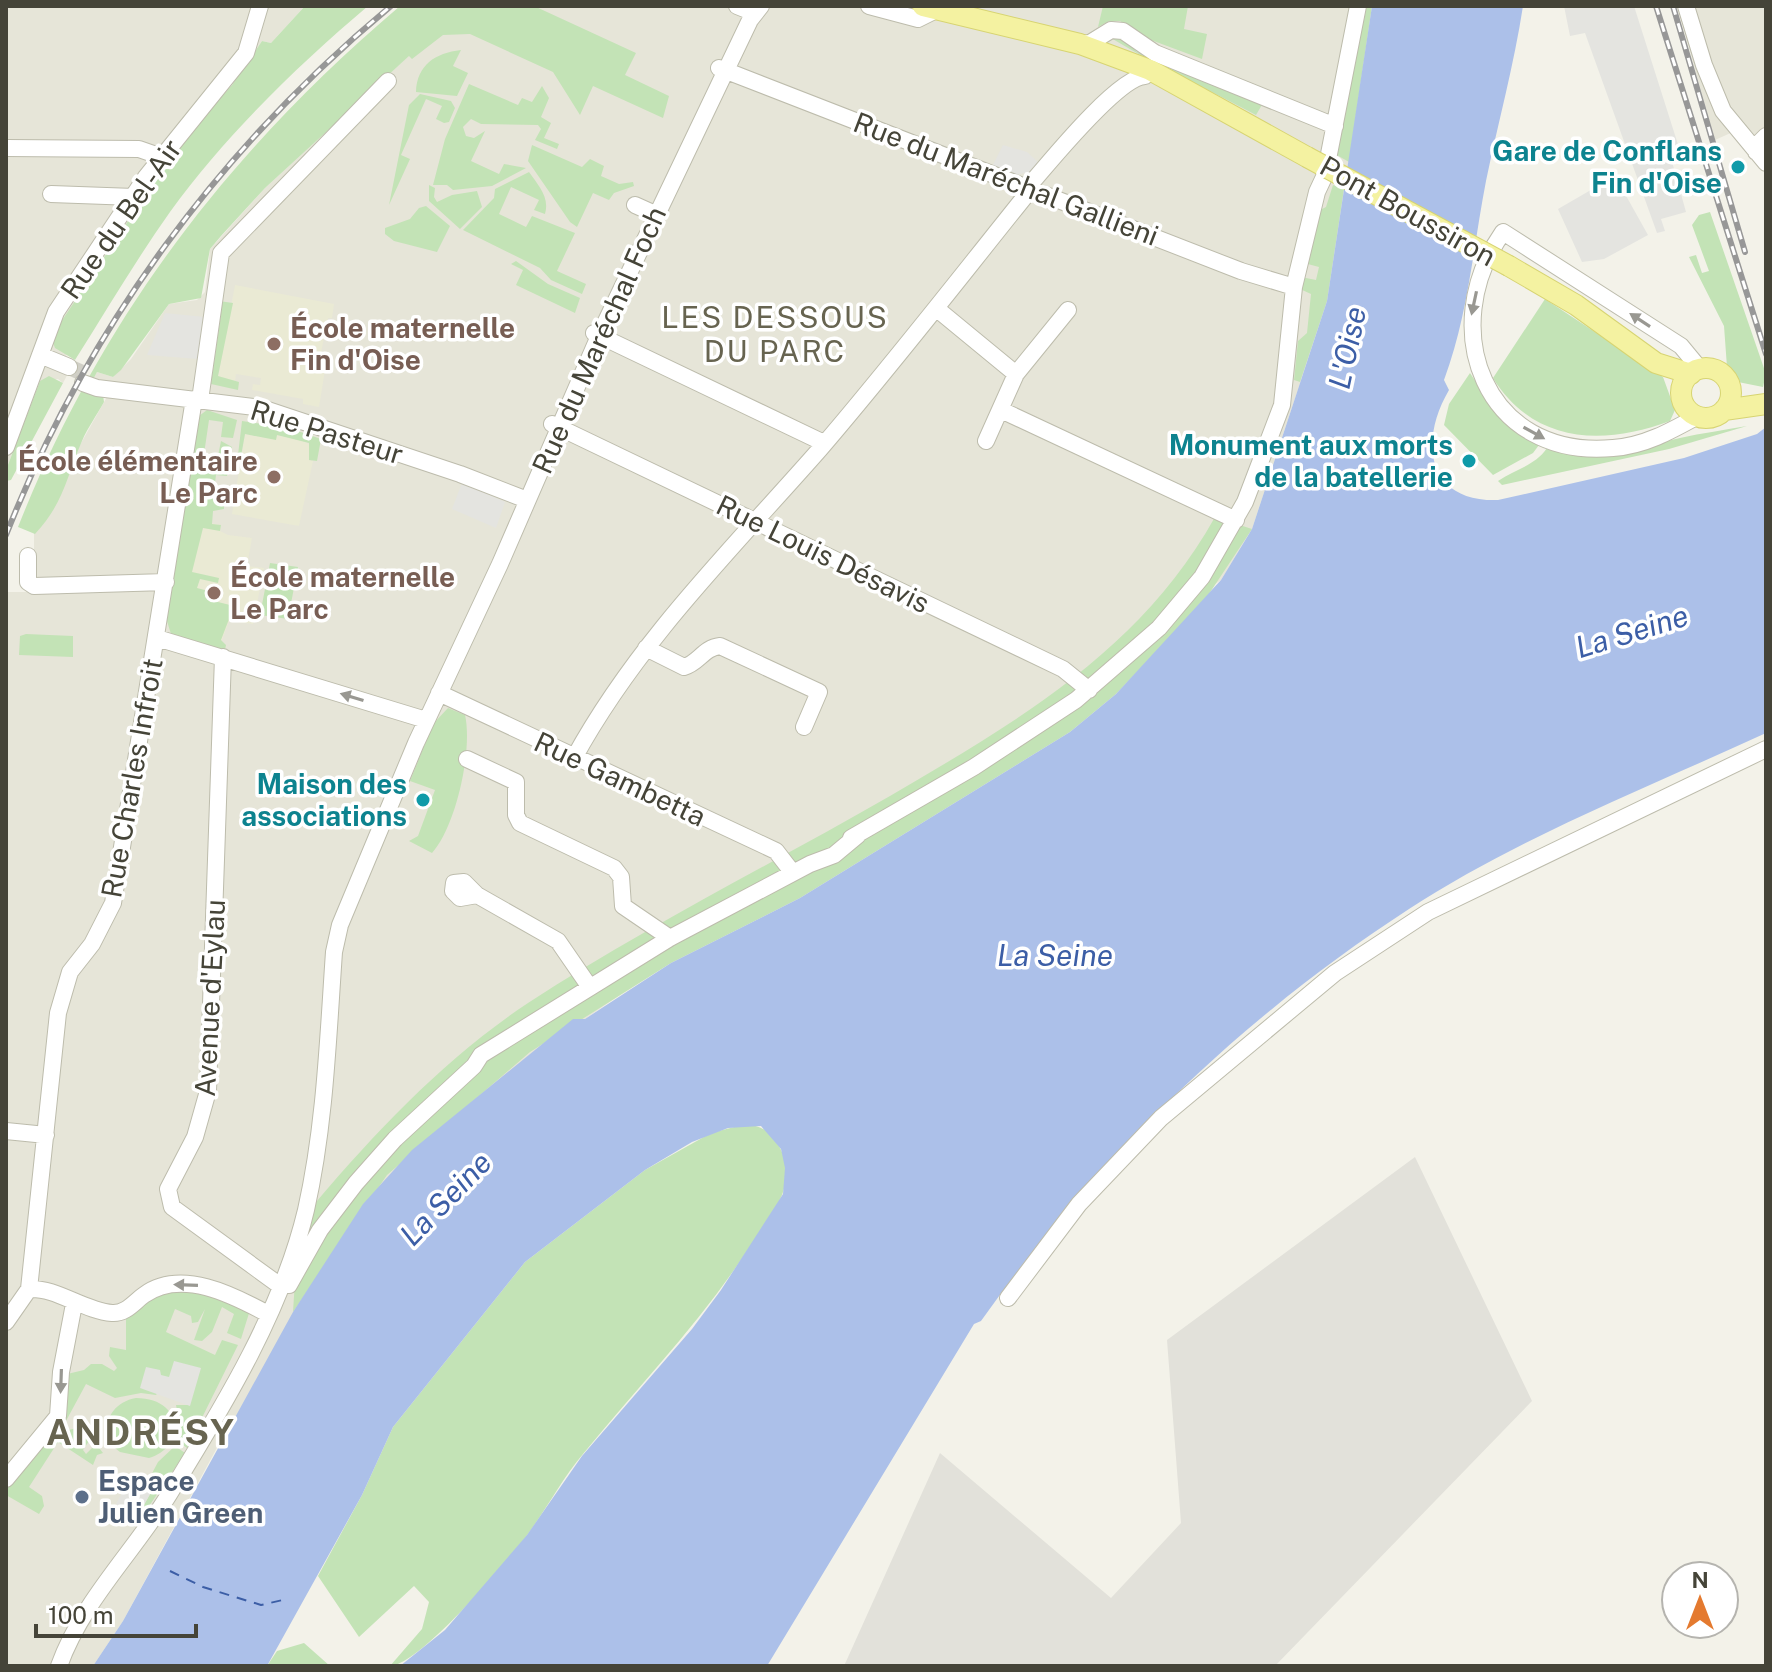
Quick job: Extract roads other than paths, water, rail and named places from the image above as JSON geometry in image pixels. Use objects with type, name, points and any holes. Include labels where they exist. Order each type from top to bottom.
[{"type":"main road","points":[[929,8],[1109,51],[1145,76],[1218,108]]},
{"type":"main road","points":[[1004,28],[1109,51],[1174,81],[1218,108]]},
{"type":"main road","name":"Pont Boussiron","points":[[1218,108],[1323,159],[1576,305],[1656,363],[1691,378]]},
{"type":"main road","points":[[1727,400],[1721,374],[1691,378],[1686,408],[1698,416],[1709,418],[1727,400],[1766,395]]},
{"type":"main road","points":[[1727,400],[1766,404]]},
{"type":"street","name":"Rue du Bel-Air","points":[[6,447],[64,299],[162,157],[246,53],[254,36],[260,6]]},
{"type":"street","points":[[869,6],[918,19],[929,8]]},
{"type":"street","points":[[59,1666],[82,1616],[172,1491],[204,1436],[263,1312],[286,1276],[334,1210],[375,1162],[491,1047],[514,1036],[589,986],[670,938],[810,864],[822,853],[974,767],[1089,690],[1130,655],[1187,596],[1236,520],[1267,451],[1285,396],[1294,287],[1358,6]]},
{"type":"street","points":[[1686,6],[1704,65],[1733,127],[1763,147]]},
{"type":"street","name":"Rue du Maréchal Foch","points":[[286,1276],[307,1198],[322,1110],[334,952],[340,925],[426,720],[596,335],[646,210],[723,69],[749,7]]},
{"type":"street","points":[[1114,95],[1120,74],[1109,51],[1111,30],[1123,31],[1323,159]]},
{"type":"street","name":"Rue du Maréchal Gallieni","points":[[723,69],[1241,271],[1294,287]]},
{"type":"street","points":[[574,758],[646,648],[677,608],[755,523],[937,309],[1030,188],[1114,95],[1135,78],[1145,76]]},
{"type":"street","name":"Rue Charles Infroit","points":[[29,1289],[53,1047],[62,997],[70,972],[92,944],[113,903],[221,253],[388,81]]},
{"type":"street","points":[[6,148],[139,149],[162,157]]},
{"type":"street","points":[[51,194],[134,197]]},
{"type":"street","points":[[1691,378],[1681,346],[1503,232],[1484,264],[1470,334],[1482,377],[1508,415],[1546,440],[1589,449],[1638,444],[1698,416]]},
{"type":"street","points":[[937,309],[1016,374]]},
{"type":"street","points":[[986,441],[1016,374],[1068,310]]},
{"type":"street","points":[[596,335],[824,443]]},
{"type":"street","points":[[36,366],[67,371]]},
{"type":"street","name":"Rue Pasteur","points":[[85,379],[121,390],[271,410],[523,498]]},
{"type":"street","points":[[1001,410],[1236,520]]},
{"type":"street","name":"Rue Louis Désavis","points":[[556,426],[1070,673],[1089,690]]},
{"type":"street","points":[[28,556],[28,582],[34,586],[166,582]]},
{"type":"street","points":[[157,638],[426,720]]},
{"type":"street","points":[[646,648],[684,667],[693,664],[708,649],[720,646],[819,692],[804,727]]},
{"type":"street","name":"Avenue d'Eylau","points":[[223,657],[208,1091],[206,1109],[168,1189],[168,1198],[172,1207],[286,1276]]},
{"type":"street","name":"Rue Gambetta","points":[[442,686],[574,758],[776,851],[793,873]]},
{"type":"street","points":[[1008,1298],[1079,1204],[1161,1118],[1335,973],[1428,912],[1766,749]]},
{"type":"street","points":[[467,759],[516,782],[516,815],[520,823],[614,868],[621,877],[623,906],[670,938]]},
{"type":"street","points":[[477,895],[558,941],[589,986]]},
{"type":"street","points":[[6,1131],[46,1135]]},
{"type":"street","name":"Rue du Maréchal Foch","points":[[286,1276],[307,1198]]},
{"type":"street","points":[[6,1322],[29,1289],[42,1290],[74,1304],[119,1313],[146,1293],[168,1285],[189,1284],[263,1312]]},
{"type":"street","points":[[6,1479],[58,1416],[61,1372],[74,1304]]},
{"type":"water","name":"La Seine","points":[[1372,6],[1523,6],[1486,181],[1464,307],[1444,380],[1449,390],[1434,429],[1432,448],[1435,465],[1443,480],[1456,491],[1474,498],[1498,500],[1684,458],[1757,434],[1766,427],[1766,733],[1539,836],[1451,883],[1347,951],[1230,1044],[1123,1148],[1073,1203],[981,1321],[974,1324],[767,1666],[400,1666],[445,1630],[527,1535],[582,1456],[692,1329],[721,1290],[783,1194],[785,1168],[781,1149],[761,1126],[728,1128],[692,1142],[645,1170],[525,1262],[393,1427],[362,1495],[267,1666],[93,1666],[123,1621],[293,1312],[363,1204],[412,1150],[573,1019],[585,1019],[671,963],[800,898],[1070,732],[1116,694],[1221,580],[1252,529],[1327,301]]},
{"type":"tunnel","points":[[69,367],[87,375]]},
{"type":"railway","points":[[6,535],[39,458],[77,385],[119,314],[165,246],[270,119],[391,6]]},
{"type":"railway","points":[[1656,6],[1766,354]]},
{"type":"railway","points":[[1673,6],[1745,252]]},
{"type":"place","name":"Gare de Conflans Fin d'Oise","points":[[1738,167]]},
{"type":"place","name":"École maternelle Fin d'Oise","points":[[274,344]]},
{"type":"place","name":"Monument aux morts de la batellerie","points":[[1469,461]]},
{"type":"place","name":"École élémentaire Le Parc","points":[[274,477]]},
{"type":"place","name":"École maternelle Le Parc","points":[[214,593]]},
{"type":"place","name":"Maison des associations","points":[[423,800]]},
{"type":"place","name":"Espace Julien Green","points":[[82,1497]]},
{"type":"district","name":"LES DESSOUS DU PARC","points":[[775,335]]},
{"type":"district","name":"ANDRÉSY","points":[[141,1432]]},
{"type":"water label","name":"L'Oise","points":[[1348,348]]}]
